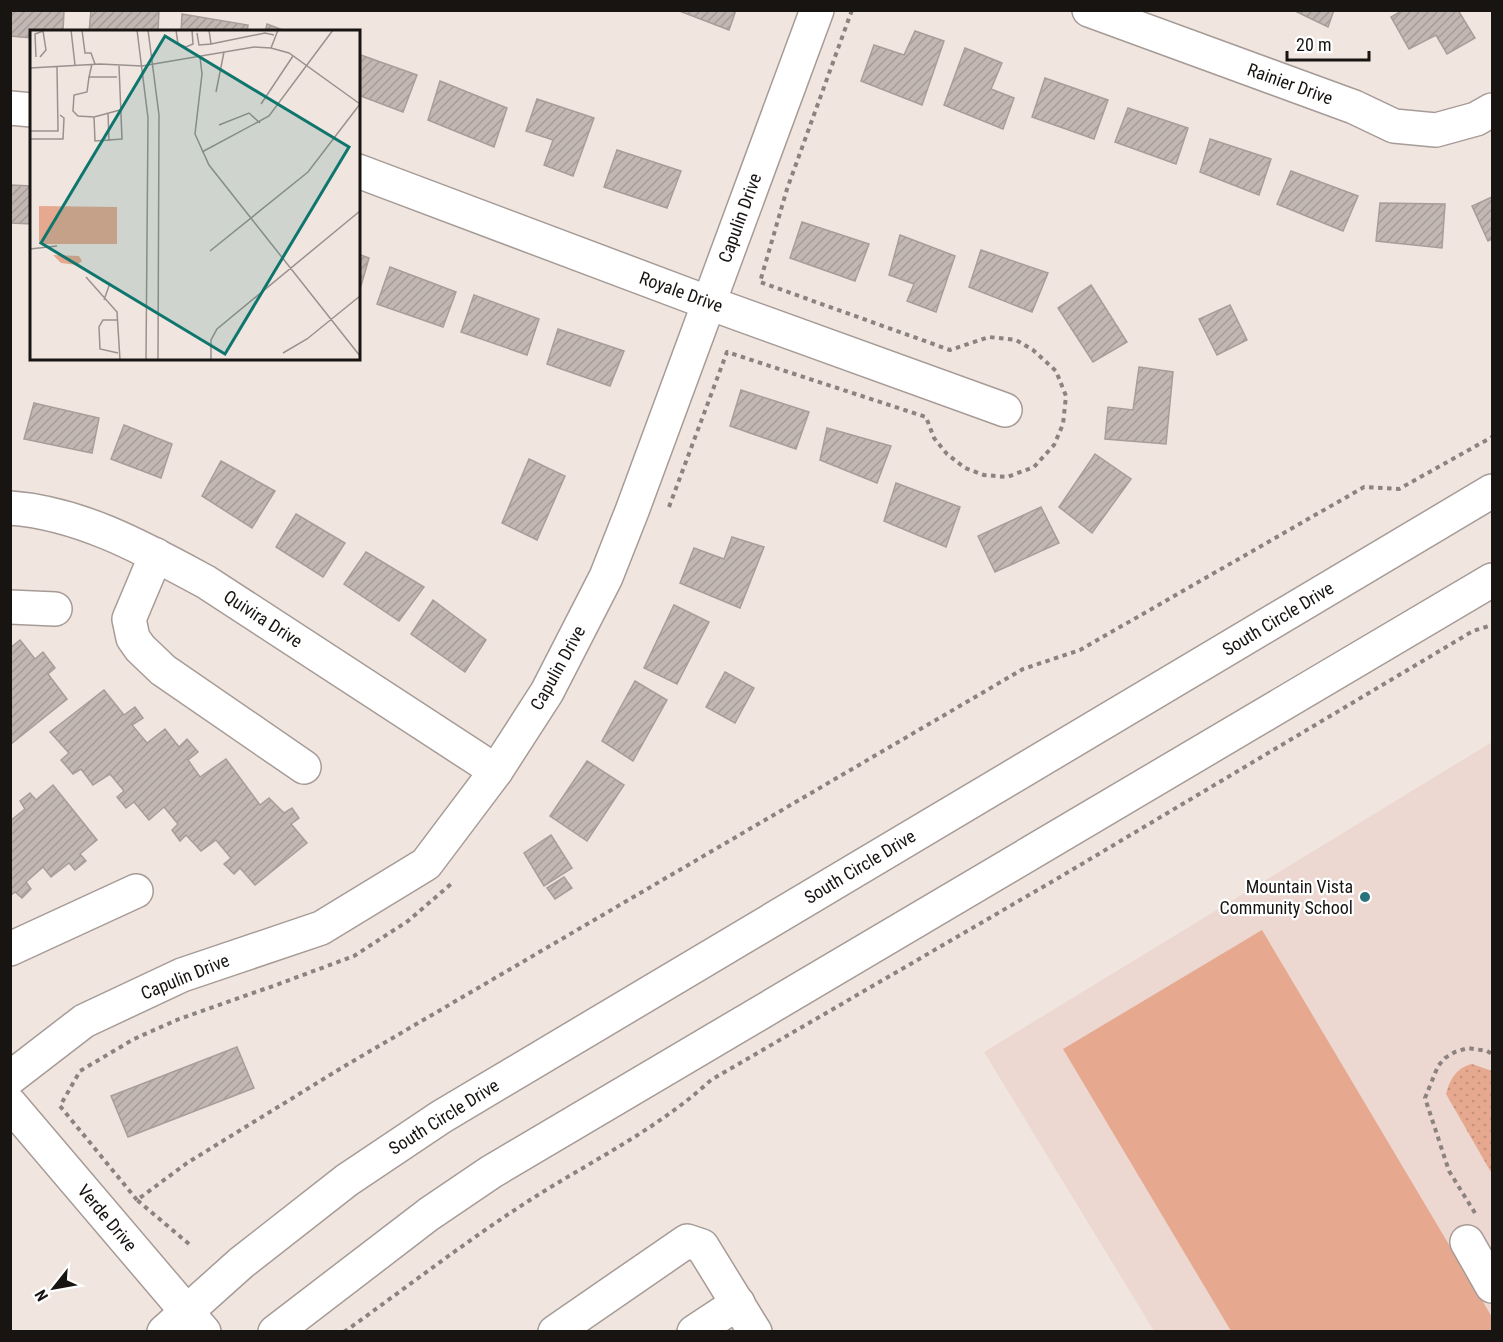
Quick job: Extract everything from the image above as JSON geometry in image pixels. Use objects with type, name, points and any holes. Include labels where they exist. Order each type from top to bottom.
[{"type":"street","name":"Capulin Drive","points":[[10,1078],[84,1021],[182,975],[321,928],[426,864],[496,771],[547,692],[606,577],[817,10]]},
{"type":"street","name":"Rainier Drive","points":[[1089,10],[1354,107],[1394,126],[1436,130],[1476,119],[1492,110]]},
{"type":"street","points":[[10,108],[30,110]]},
{"type":"street","name":"Royale Drive","points":[[360,172],[709,303],[1005,410]]},
{"type":"street","name":"South Circle Drive","points":[[185,1324],[241,1263],[347,1180],[441,1117],[1492,491]]},
{"type":"street","name":"Quivira Drive","points":[[10,508],[30,509],[93,526],[156,555],[206,582],[496,771]]},
{"type":"street","points":[[156,555],[129,619],[133,639],[163,670],[304,767]]},
{"type":"street","points":[[274,1332],[429,1214],[491,1172],[1492,580]]},
{"type":"street","points":[[10,607],[55,609]]},
{"type":"street","points":[[10,949],[136,891]]},
{"type":"street","name":"Verde Drive","points":[[10,1104],[185,1324]]},
{"type":"street","points":[[1473,1232],[1492,1286]]},
{"type":"street","points":[[555,1332],[687,1240],[702,1246],[755,1332]]},
{"type":"street","points":[[694,1332],[738,1303]]},
{"type":"path","points":[[852,10],[788,189],[760,282],[950,350],[989,337],[1016,340],[1033,350],[1056,371],[1066,396],[1063,424],[1054,446],[1034,467],[1007,477],[984,475],[965,468],[947,454],[934,438],[926,417]]},
{"type":"path","points":[[189,1244],[137,1200],[197,1157],[363,1055],[1023,669],[1080,650],[1364,487],[1399,489],[1492,437]]},
{"type":"path","points":[[344,1332],[528,1201],[661,1120],[696,1095],[711,1080],[1070,871],[1473,631],[1492,625]]},
{"type":"path","points":[[1473,1232],[1449,1171],[1425,1098],[1438,1066],[1445,1058],[1468,1048],[1492,1054]]},
{"type":"shaded area","name":"Mountain Vista Community School","points":[[1492,742],[1492,1331],[1154,1331],[984,1052]]},
{"type":"shaded area","points":[[1262,930],[1492,1317],[1492,1331],[1231,1331],[1063,1049]]},
{"type":"shaded area","points":[[1472,1064],[1492,1071],[1492,1174],[1446,1094],[1454,1075],[1462,1068]]},
{"type":"building","points":[[10,10],[64,10],[63,30],[30,30],[30,38],[10,36]]},
{"type":"building","points":[[91,10],[159,10],[158,30],[89,30]]},
{"type":"building","points":[[677,10],[736,10],[729,30]]},
{"type":"building","points":[[1293,10],[1334,10],[1328,27]]},
{"type":"building","points":[[1403,10],[1458,10],[1475,38],[1447,54],[1436,35],[1409,49],[1391,17]]},
{"type":"building","points":[[182,14],[248,25],[247,30],[181,30]]},
{"type":"building","points":[[267,24],[283,30],[266,30]]},
{"type":"building","points":[[915,31],[944,41],[922,105],[861,81],[874,45],[904,55]]},
{"type":"building","points":[[965,48],[1002,63],[991,89],[1014,98],[1003,129],[944,105]]},
{"type":"building","points":[[360,55],[417,75],[403,112],[360,96]]},
{"type":"building","points":[[1045,78],[1108,100],[1094,139],[1032,117]]},
{"type":"building","points":[[440,81],[507,108],[494,147],[428,120]]},
{"type":"building","points":[[537,99],[594,118],[573,176],[544,165],[553,140],[526,131]]},
{"type":"building","points":[[1128,108],[1188,128],[1176,164],[1115,142]]},
{"type":"building","points":[[1210,139],[1271,159],[1259,195],[1200,172]]},
{"type":"building","points":[[617,150],[681,171],[667,208],[604,187]]},
{"type":"building","points":[[1291,171],[1358,196],[1343,231],[1277,204]]},
{"type":"building","points":[[10,185],[30,186],[30,224],[10,223]]},
{"type":"building","points":[[1492,197],[1492,239],[1488,241],[1472,206]]},
{"type":"building","points":[[1380,203],[1445,204],[1442,248],[1376,241]]},
{"type":"building","points":[[802,222],[869,244],[855,281],[790,258]]},
{"type":"building","points":[[900,235],[955,256],[936,312],[907,301],[914,284],[889,275]]},
{"type":"building","points":[[981,250],[1048,273],[1032,312],[969,287]]},
{"type":"building","points":[[360,255],[369,258],[360,290]]},
{"type":"building","points":[[390,267],[456,292],[443,327],[377,304]]},
{"type":"building","points":[[1091,285],[1127,342],[1093,362],[1058,308]]},
{"type":"building","points":[[474,295],[539,319],[527,355],[461,332]]},
{"type":"building","points":[[1230,305],[1247,340],[1217,355],[1199,319]]},
{"type":"building","points":[[558,329],[624,351],[610,386],[547,364]]},
{"type":"building","points":[[1139,367],[1173,372],[1166,444],[1105,439],[1108,407],[1133,410]]},
{"type":"building","points":[[741,390],[809,412],[796,449],[730,426]]},
{"type":"building","points":[[34,403],[99,418],[92,453],[24,439]]},
{"type":"building","points":[[124,425],[172,444],[161,478],[111,459]]},
{"type":"building","points":[[827,428],[891,446],[877,483],[820,460]]},
{"type":"building","points":[[1095,454],[1131,479],[1092,533],[1059,507]]},
{"type":"building","points":[[529,459],[565,476],[537,540],[502,523]]},
{"type":"building","points":[[221,461],[275,491],[252,528],[202,496]]},
{"type":"building","points":[[896,483],[960,507],[946,547],[884,521]]},
{"type":"building","points":[[1041,507],[1059,543],[995,572],[978,536]]},
{"type":"building","points":[[296,514],[345,543],[323,577],[276,547]]},
{"type":"building","points":[[732,537],[764,547],[740,608],[680,583],[694,548],[724,559]]},
{"type":"building","points":[[366,552],[424,587],[399,621],[344,584]]},
{"type":"building","points":[[433,600],[486,640],[465,672],[411,634]]},
{"type":"building","points":[[674,605],[709,622],[677,684],[644,668]]},
{"type":"building","points":[[20,640],[35,659],[43,652],[55,668],[48,674],[67,699],[11,744],[10,648]]},
{"type":"building","points":[[725,672],[754,688],[735,723],[706,707]]},
{"type":"building","points":[[635,681],[667,700],[633,761],[602,741]]},
{"type":"building","points":[[104,690],[124,715],[135,707],[143,718],[132,725],[147,743],[165,729],[179,747],[187,739],[198,752],[188,760],[200,777],[226,759],[260,805],[269,798],[284,813],[292,808],[299,818],[291,824],[307,843],[255,885],[240,868],[234,874],[224,864],[231,858],[216,840],[201,851],[186,835],[180,841],[172,830],[178,824],[164,807],[149,820],[134,802],[126,808],[117,797],[124,791],[110,774],[93,785],[81,769],[73,774],[61,760],[69,753],[50,732]]},
{"type":"building","points":[[587,761],[624,785],[587,841],[550,816]]},
{"type":"building","points":[[53,785],[97,840],[80,854],[86,861],[75,870],[69,863],[51,877],[43,867],[26,882],[31,889],[22,898],[15,892],[10,896],[10,821],[25,809],[20,801],[30,793],[36,800]]},
{"type":"building","points":[[551,835],[572,868],[544,886],[524,853]]},
{"type":"building","points":[[564,877],[572,888],[555,899],[547,888]]},
{"type":"building","points":[[237,1047],[254,1088],[128,1137],[111,1096]]},
{"type":"place","name":"Mountain Vista Community School","points":[[1365,897]]}]
